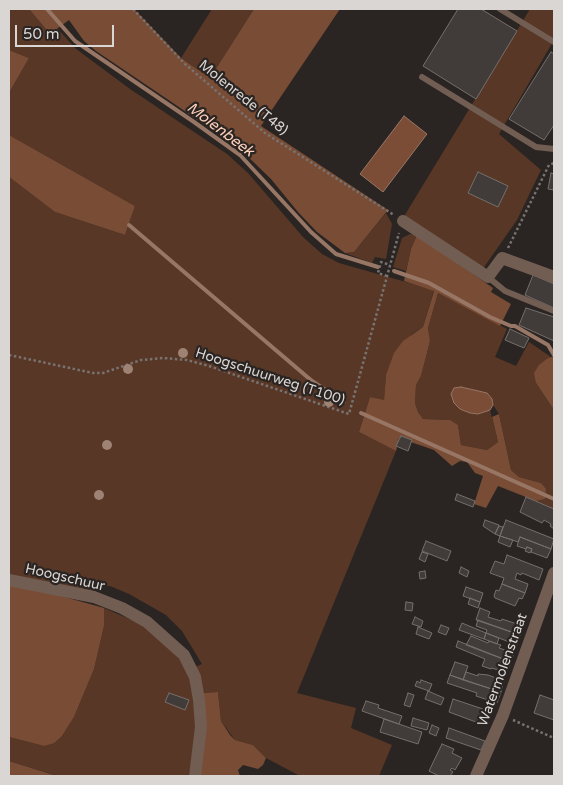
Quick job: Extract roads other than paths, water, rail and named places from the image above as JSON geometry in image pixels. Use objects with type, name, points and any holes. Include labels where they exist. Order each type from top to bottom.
[{"type":"street","points":[[403,221],[488,278],[502,258],[554,277]]},
{"type":"street","name":"Watermolenstraat","points":[[476,776],[503,715],[554,573]]},
{"type":"street","name":"Hoogschuur","points":[[9,580],[94,597],[122,608],[147,622],[184,655],[195,677],[199,700],[201,727],[194,776]]},
{"type":"lane","points":[[500,9],[554,42]]},
{"type":"lane","points":[[422,77],[536,147],[554,150]]},
{"type":"lane","points":[[488,278],[505,291],[554,311]]},
{"type":"waterway","name":"Molenbeek","points":[[47,9],[75,41],[240,155],[311,232],[336,254],[378,267]]},
{"type":"waterway","points":[[129,225],[312,381],[344,402]]},
{"type":"waterway","name":"Molenbeek","points":[[394,271],[429,283],[490,317],[515,326],[548,345],[554,355]]},
{"type":"waterway","points":[[361,413],[554,499]]}]
